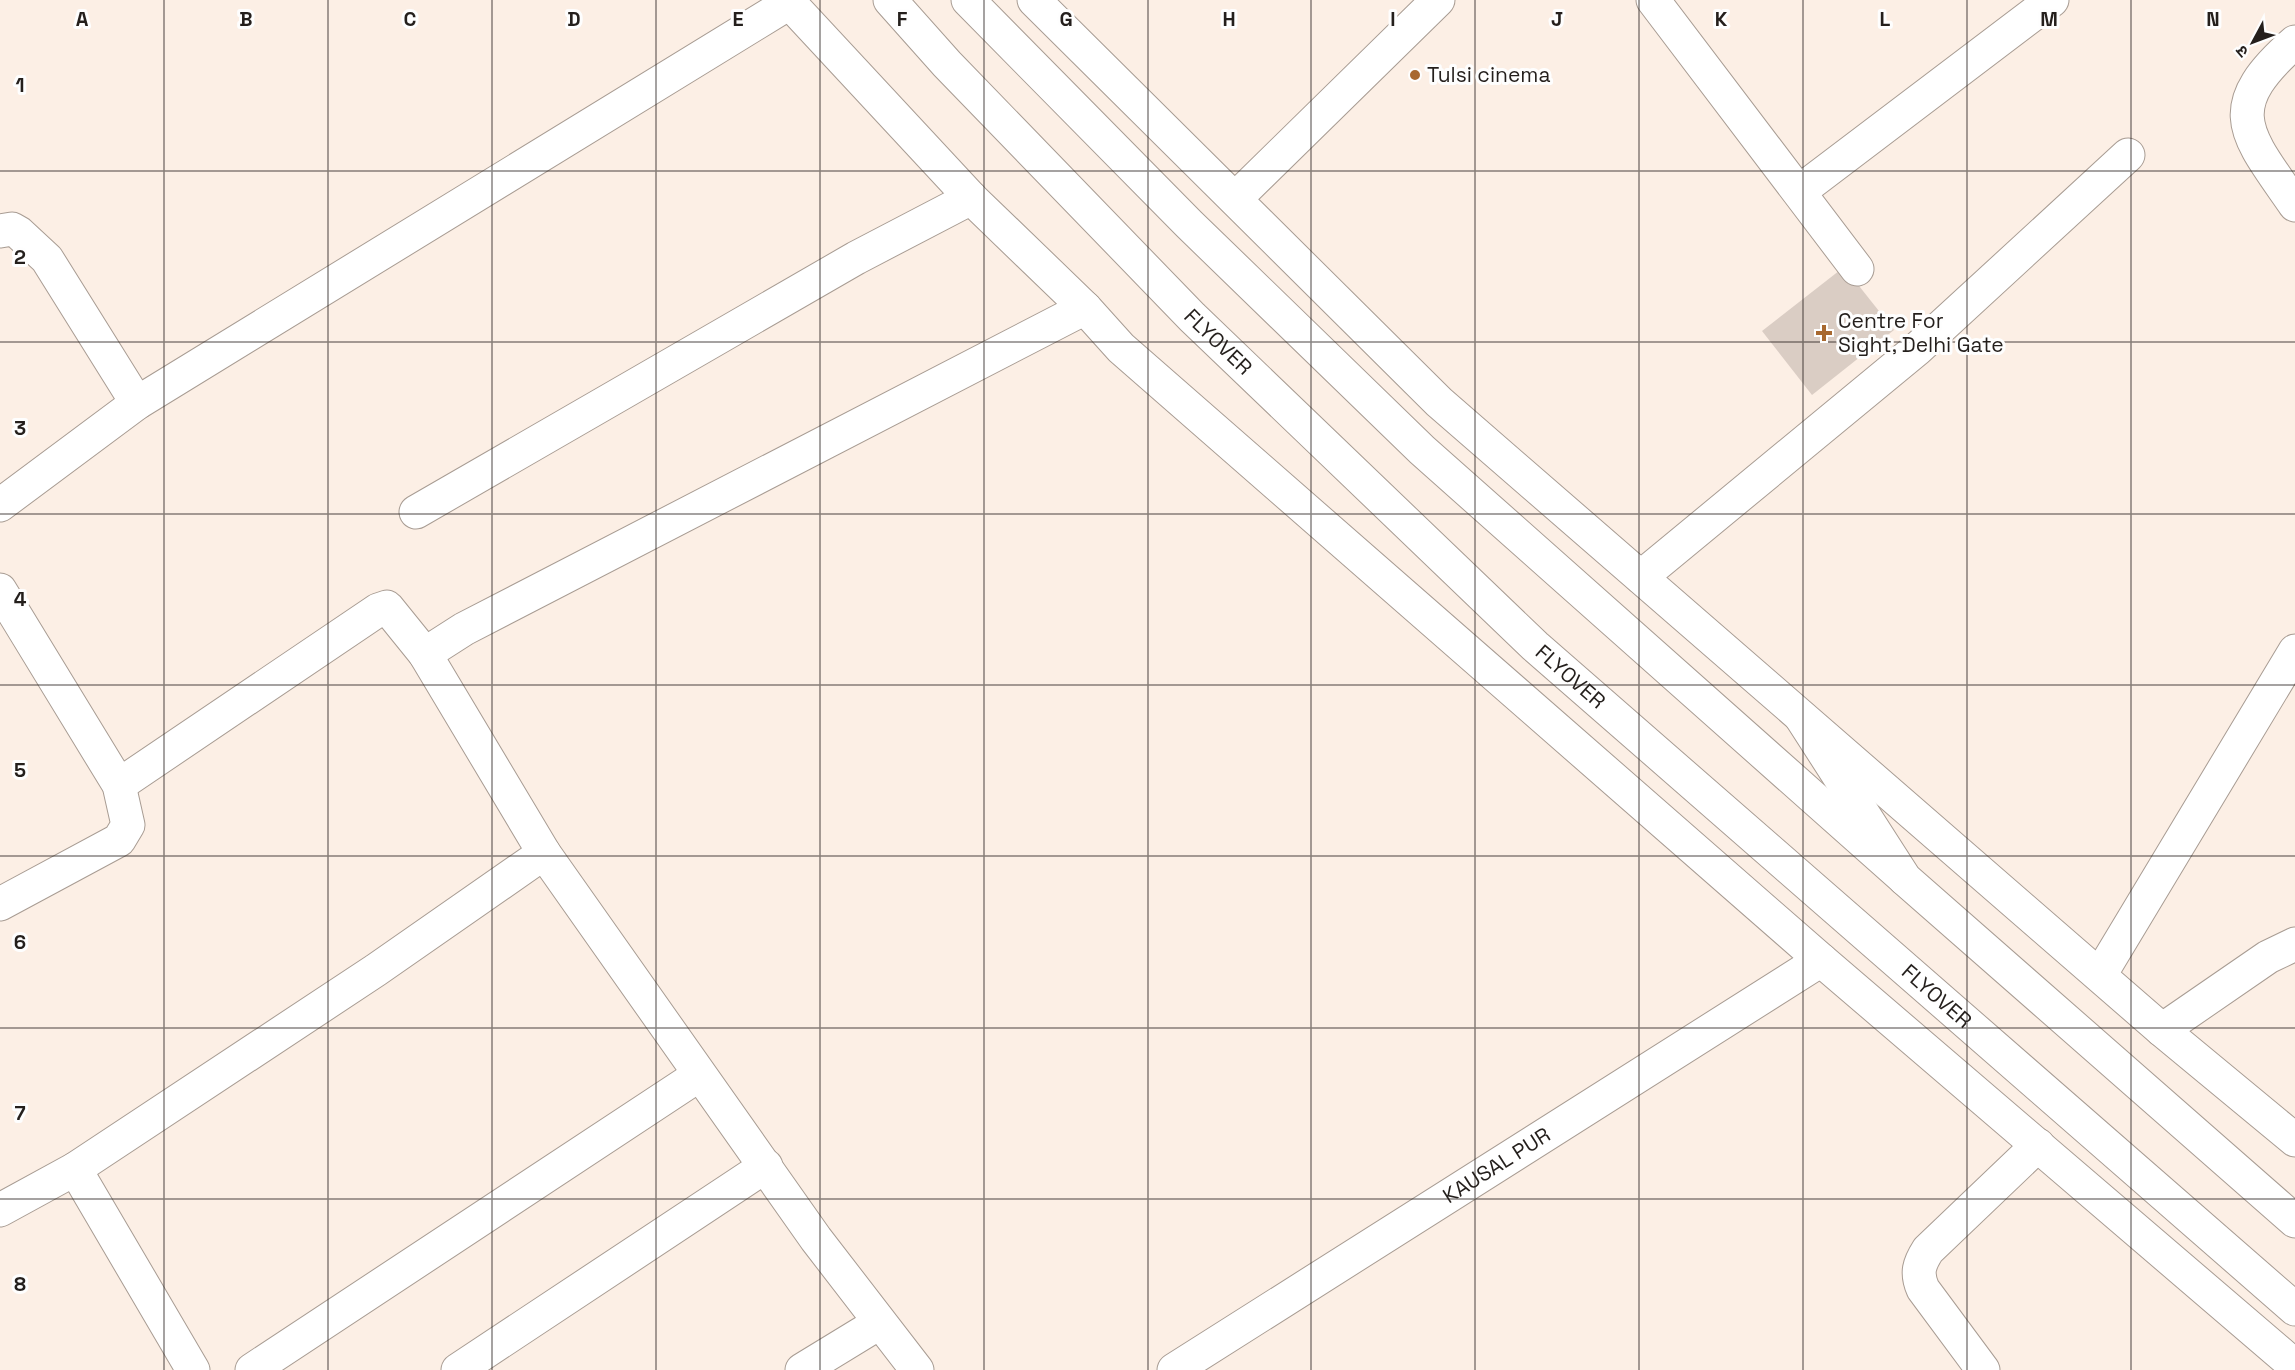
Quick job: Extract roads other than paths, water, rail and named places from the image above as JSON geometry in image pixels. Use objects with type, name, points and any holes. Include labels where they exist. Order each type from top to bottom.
[{"type":"main road","name":"FLYOVER","points":[[890,0],[912,26],[1192,317],[1534,646],[2295,1309]]},
{"type":"main road","points":[[968,0],[1190,224],[1422,450],[1905,879],[2295,1221]]},
{"type":"main road","points":[[1034,0],[1439,402],[2162,1030],[2295,1140]]},
{"type":"main road","points":[[1235,199],[1438,0]]},
{"type":"main road","points":[[1653,0],[1857,269]]},
{"type":"main road","points":[[1800,191],[2052,0]]},
{"type":"main road","points":[[0,505],[137,403],[788,2],[971,198],[1085,308],[1121,348],[1821,960],[2295,1366]]},
{"type":"main road","points":[[2295,42],[2268,68],[2255,86],[2246,107],[2247,126],[2260,155],[2295,205]]},
{"type":"main road","points":[[1641,577],[1916,350],[2128,154]]},
{"type":"main road","points":[[416,512],[856,258],[971,198]]},
{"type":"main road","points":[[0,231],[12,229],[19,233],[47,258],[137,403]]},
{"type":"main road","points":[[425,654],[475,624],[1085,308]]},
{"type":"main road","points":[[0,590],[119,785],[128,825],[119,840],[0,904]]},
{"type":"main road","points":[[119,785],[382,608],[387,607],[425,654],[544,853],[816,1239],[917,1370]]},
{"type":"main road","points":[[2100,975],[2295,651]]},
{"type":"main road","points":[[1801,717],[1905,879]]},
{"type":"main road","points":[[0,1210],[75,1169],[376,970],[544,853]]},
{"type":"main road","points":[[2162,1030],[2268,957],[2295,944]]},
{"type":"main road","name":"KAUSAL PUR","points":[[1174,1370],[1821,960]]},
{"type":"main road","points":[[252,1370],[699,1075]]},
{"type":"main road","points":[[1983,1370],[1923,1289],[1918,1279],[1918,1268],[1928,1250],[2038,1145]]},
{"type":"main road","points":[[458,1370],[766,1166]]},
{"type":"main road","points":[[75,1169],[193,1370]]},
{"type":"main road","points":[[802,1370],[879,1323]]},
{"type":"place","name":"Tulsi cinema","points":[[1415,75]]},
{"type":"place","name":"Centre For Sight, Delhi Gate","points":[[1824,333]]}]
